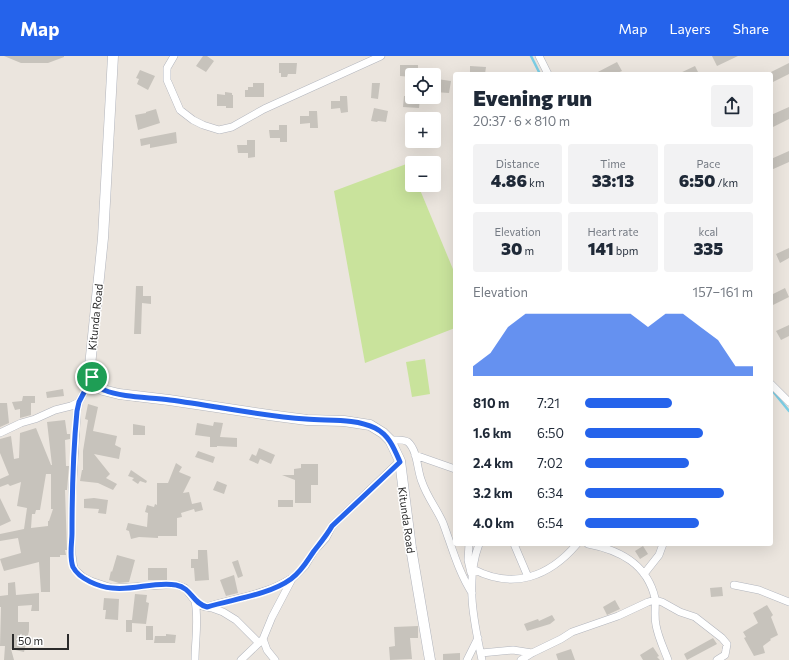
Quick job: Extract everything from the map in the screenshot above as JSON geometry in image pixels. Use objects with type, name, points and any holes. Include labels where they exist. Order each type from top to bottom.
[{"type":"street","name":"Kitunda Road","points":[[113,56],[104,238],[90,366],[92,377],[97,386],[104,390],[119,394],[169,400],[269,416],[307,420],[344,421],[377,428],[390,440],[400,462],[411,548],[430,660]]},
{"type":"street","points":[[174,56],[168,68],[167,80],[180,110],[203,126],[218,130],[232,127],[264,109],[381,56]]},
{"type":"street","points":[[539,56],[547,72]]},
{"type":"street","points":[[92,377],[79,402],[75,437],[72,496],[72,555],[74,568],[83,577],[112,588],[165,584],[177,585],[186,588],[195,601],[202,606],[223,612],[236,620],[261,641],[275,660]]},
{"type":"street","points":[[773,386],[789,402]]},
{"type":"street","points":[[0,433],[21,423],[79,402]]},
{"type":"street","points":[[390,440],[403,440],[408,442],[415,455],[422,484],[443,522],[464,580],[472,593]]},
{"type":"street","points":[[415,455],[453,468]]},
{"type":"street","points":[[207,607],[270,590],[292,579],[305,566],[314,551],[326,538],[332,526],[400,462]]},
{"type":"street","points":[[468,546],[468,560],[472,577]]},
{"type":"street","points":[[479,546],[473,569],[472,593],[482,657],[513,650],[532,653]]},
{"type":"street","points":[[515,546],[528,577]]},
{"type":"street","points":[[473,569],[494,577],[509,580],[528,577],[558,562],[575,546]]},
{"type":"street","points":[[596,546],[611,550],[628,558],[644,574],[650,584],[655,600],[654,612],[658,635],[668,660]]},
{"type":"street","points":[[644,574],[659,555],[662,546]]},
{"type":"street","points":[[241,660],[261,641],[292,579]]},
{"type":"street","points":[[734,585],[759,590],[789,602]]},
{"type":"street","points":[[521,660],[572,632],[612,618],[655,600],[662,602],[680,612],[695,617],[714,630],[727,644],[725,655],[717,660]]},
{"type":"street","points":[[195,601],[198,620],[195,641],[195,660]]},
{"type":"street","points":[[467,660],[478,638]]},
{"type":"green space","points":[[405,164],[405,192],[421,192],[453,269],[453,329],[365,363],[334,191]]},
{"type":"green space","points":[[425,359],[430,394],[412,397],[406,362]]},
{"type":"building","points":[[4,56],[64,57],[48,63],[21,63]]},
{"type":"building","points":[[203,56],[207,56],[214,61],[206,72],[196,66]]},
{"type":"building","points":[[712,56],[738,56],[717,66]]},
{"type":"building","points":[[617,62],[622,71],[620,72],[598,72]]},
{"type":"building","points":[[279,63],[297,63],[296,74],[288,74],[287,77],[281,77],[281,73],[279,73]]},
{"type":"building","points":[[789,63],[789,74],[773,82],[773,72],[771,72]]},
{"type":"building","points":[[400,65],[418,65],[418,68],[405,68],[405,76],[400,76]]},
{"type":"building","points":[[470,66],[486,67],[485,72],[470,72]]},
{"type":"building","points":[[695,66],[698,72],[682,72]]},
{"type":"building","points":[[140,70],[155,76],[148,90],[137,84],[139,79],[136,78]]},
{"type":"building","points":[[441,80],[451,81],[449,93],[441,92]]},
{"type":"building","points":[[253,83],[264,83],[264,97],[245,97],[245,90],[248,90],[248,87],[253,87]]},
{"type":"building","points":[[372,83],[380,83],[378,99],[371,98]]},
{"type":"building","points":[[225,92],[232,93],[233,95],[233,108],[217,106],[217,94],[225,95]]},
{"type":"building","points":[[340,96],[347,96],[348,112],[341,113],[340,108],[331,109],[331,101],[340,101]]},
{"type":"building","points":[[404,96],[405,104],[419,104],[419,108],[403,107]]},
{"type":"building","points":[[789,107],[789,119],[773,127],[773,114]]},
{"type":"building","points":[[374,108],[388,111],[386,122],[371,121]]},
{"type":"building","points":[[156,109],[160,123],[138,130],[135,115]]},
{"type":"building","points":[[309,111],[317,111],[318,128],[310,128],[310,123],[300,124],[300,116],[309,116]]},
{"type":"building","points":[[279,125],[287,125],[287,142],[280,142],[280,138],[270,138],[269,130],[279,130]]},
{"type":"building","points":[[176,132],[177,143],[150,148],[150,144],[141,146],[140,139]]},
{"type":"building","points":[[247,140],[255,140],[255,157],[248,158],[248,153],[238,153],[237,145],[247,145]]},
{"type":"building","points":[[789,151],[789,162],[773,169],[773,158]]},
{"type":"building","points":[[789,248],[789,258],[780,263],[776,254]]},
{"type":"building","points":[[136,286],[143,286],[143,296],[151,296],[151,304],[142,303],[141,334],[134,334]]},
{"type":"building","points":[[785,288],[789,297],[773,305],[773,294]]},
{"type":"building","points":[[789,325],[789,336],[781,340],[776,331]]},
{"type":"building","points":[[63,389],[64,396],[47,398],[46,392]]},
{"type":"building","points":[[23,396],[35,396],[35,403],[31,403],[31,415],[20,418],[20,409],[15,410],[12,402],[22,401]]},
{"type":"building","points":[[0,403],[7,403],[9,423],[0,427]]},
{"type":"building","points":[[88,404],[98,407],[93,431],[117,436],[115,445],[121,448],[119,459],[94,454],[110,474],[106,478],[117,484],[113,490],[98,483],[80,481],[83,470],[83,451],[88,420],[85,419]]},
{"type":"building","points":[[65,420],[67,434],[70,434],[70,439],[65,440],[66,466],[69,466],[67,490],[65,490],[67,550],[65,550],[66,555],[60,555],[60,557],[50,557],[50,592],[41,592],[39,562],[4,571],[0,559],[21,553],[18,538],[0,541],[0,534],[24,529],[27,508],[17,506],[21,482],[10,486],[8,484],[0,487],[0,479],[9,475],[0,453],[0,439],[11,436],[14,459],[19,458],[20,433],[36,428],[52,465],[47,422]],"holes":[[[46,474],[51,474],[51,509],[53,509],[48,521],[48,526],[31,528],[32,514],[35,514],[36,510],[40,510]]]},
{"type":"building","points":[[214,422],[223,423],[220,437],[237,438],[237,447],[210,447],[210,437],[195,435],[197,423],[213,426]]},
{"type":"building","points":[[133,424],[145,426],[145,435],[133,435]]},
{"type":"building","points":[[259,448],[275,455],[271,464],[260,459],[258,464],[249,460],[252,454],[256,456]]},
{"type":"building","points":[[198,451],[215,457],[213,463],[195,457]]},
{"type":"building","points":[[176,463],[182,467],[179,472],[191,477],[183,493],[189,492],[192,504],[201,502],[203,510],[195,512],[194,509],[181,513],[182,517],[177,518],[177,536],[158,536],[158,538],[139,537],[131,539],[129,531],[126,530],[128,523],[147,527],[148,513],[145,512],[147,505],[154,507],[155,504],[157,505],[157,483],[168,483]]},
{"type":"building","points":[[301,464],[318,464],[318,485],[311,485],[311,503],[295,503],[295,480],[282,475],[294,475],[294,469],[301,468]]},
{"type":"building","points":[[131,470],[147,481],[146,483],[140,481],[138,484],[132,480],[134,478],[128,476]]},
{"type":"building","points":[[217,481],[227,485],[224,494],[213,490]]},
{"type":"building","points":[[0,498],[11,521],[0,526]]},
{"type":"building","points":[[94,498],[108,500],[106,514],[98,513],[99,509],[84,508],[84,499]]},
{"type":"building","points":[[278,500],[293,500],[293,507],[278,507]]},
{"type":"building","points":[[643,546],[648,554],[640,559],[635,551]]},
{"type":"building","points":[[198,550],[207,550],[209,580],[195,581],[194,568],[191,568],[191,559],[198,559]]},
{"type":"building","points":[[117,555],[135,560],[129,582],[119,583],[109,580]]},
{"type":"building","points":[[238,560],[243,576],[238,578],[232,562]]},
{"type":"building","points":[[148,568],[167,568],[167,580],[148,580]]},
{"type":"building","points":[[234,575],[238,593],[226,596],[220,580]]},
{"type":"building","points":[[15,582],[16,595],[39,593],[39,611],[31,611],[32,605],[18,606],[18,622],[29,622],[29,631],[24,652],[11,649],[14,660],[4,660],[5,646],[0,646],[0,596],[8,595],[8,583]]},
{"type":"building","points":[[722,587],[723,596],[711,597],[710,588]]},
{"type":"building","points":[[135,594],[147,595],[146,602],[149,603],[146,624],[132,623],[132,632],[126,632],[126,620],[132,620]]},
{"type":"building","points":[[104,598],[119,599],[118,620],[105,619],[106,610],[103,610]]},
{"type":"building","points":[[615,600],[620,609],[607,615],[603,607]]},
{"type":"building","points":[[767,605],[773,615],[771,617],[778,635],[770,639],[771,640],[763,646],[765,653],[754,656],[744,638],[746,637],[743,632],[758,623],[753,613]]},
{"type":"building","points":[[552,615],[555,620],[550,624],[527,631],[524,624],[538,619],[539,621]]},
{"type":"building","points":[[146,626],[153,626],[153,640],[146,640]]},
{"type":"building","points":[[418,626],[418,638],[410,638],[412,659],[390,660],[389,647],[395,646],[394,627]]},
{"type":"building","points":[[166,634],[176,635],[175,643],[154,643],[155,636],[166,636]]},
{"type":"building","points":[[713,638],[717,644],[687,660],[684,654]]},
{"type":"building","points":[[653,647],[659,656],[657,657],[660,660],[643,660],[640,655]]},
{"type":"building","points":[[571,649],[575,660],[558,660],[556,654]]},
{"type":"building","points":[[460,653],[460,660],[443,660],[443,654]]},
{"type":"waterway","points":[[531,56],[539,72]]},
{"type":"waterway","points":[[773,391],[789,411]]},
{"type":"route","points":[[92,377],[97,386],[104,390],[119,394],[169,400],[269,416],[307,420],[344,421],[370,426],[377,428],[390,440],[400,462],[381,478],[370,491],[332,526],[326,538],[314,551],[305,566],[292,579],[280,586],[207,607],[202,606],[195,601],[186,588],[177,585],[165,584],[120,588],[103,586],[83,577],[72,564],[72,496],[77,411],[81,397],[92,377]]}]
